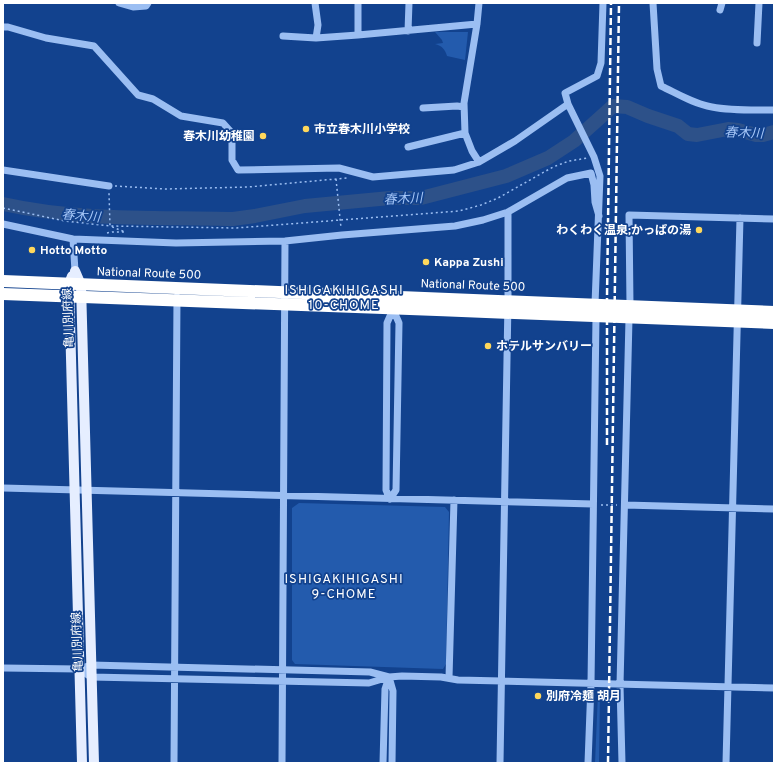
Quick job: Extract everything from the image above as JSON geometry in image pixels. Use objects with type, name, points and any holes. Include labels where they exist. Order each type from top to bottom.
[{"type":"highway","name":"National Route 500","points":[[3,281],[75,290],[285,298],[393,308],[508,307],[595,304],[630,305],[738,316],[774,323]]},
{"type":"highway","name":"National Route 500","points":[[3,294],[75,290]]},
{"type":"highway","name":"National Route 500","points":[[285,298],[358,295],[411,297],[596,317],[629,319],[738,316],[774,312]]},
{"type":"main road","name":"亀川別府線","points":[[74,271],[86,490],[94,763]]},
{"type":"main road","name":"亀川別府線","points":[[75,290],[75,490],[82,763]]},
{"type":"street","points":[[120,3],[133,7],[146,6],[148,3]]},
{"type":"street","points":[[315,3],[318,25],[316,38]]},
{"type":"street","points":[[358,3],[358,35]]},
{"type":"street","points":[[408,31],[409,3]]},
{"type":"street","points":[[479,3],[464,107],[465,133],[472,151],[479,162]]},
{"type":"street","points":[[595,304],[600,176],[594,157],[569,106],[566,93],[597,76],[601,63],[603,3]]},
{"type":"street","points":[[653,3],[657,69],[661,86],[688,100],[712,107],[733,110],[774,110]]},
{"type":"street","points":[[757,43],[760,3]]},
{"type":"street","points":[[282,36],[316,38],[477,24]]},
{"type":"street","points":[[3,27],[8,26],[46,38],[94,46],[116,72],[122,76],[138,96],[153,98],[181,116],[224,123],[232,133],[232,160],[238,170],[339,168],[373,177],[442,172],[479,162],[569,106]]},
{"type":"street","points":[[423,108],[464,107]]},
{"type":"street","points":[[408,147],[465,133]]},
{"type":"street","points":[[3,170],[109,186]]},
{"type":"street","points":[[3,224],[73,239],[176,244],[285,241],[454,226],[483,220],[508,212],[567,178],[591,173],[594,185],[595,202],[599,216]]},
{"type":"street","points":[[500,763],[508,307],[508,212]]},
{"type":"street","points":[[630,305],[629,215],[774,218]]},
{"type":"street","points":[[726,763],[740,218]]},
{"type":"street","points":[[73,239],[74,271]]},
{"type":"street","points":[[282,763],[285,241]]},
{"type":"street","points":[[174,763],[177,294]]},
{"type":"street","points":[[358,295],[387,303],[393,308],[399,323],[396,490],[390,499]]},
{"type":"street","points":[[390,499],[386,490],[388,323],[393,308],[402,300],[411,297]]},
{"type":"street","points":[[588,763],[591,684],[596,317]]},
{"type":"street","points":[[622,763],[620,684],[629,319]]},
{"type":"street","points":[[3,488],[593,504]]},
{"type":"street","points":[[449,678],[454,500]]},
{"type":"street","points":[[625,505],[774,509]]},
{"type":"street","points":[[3,668],[80,669],[91,665],[370,672],[389,677],[449,678],[458,680],[774,688]]},
{"type":"street","points":[[80,669],[91,677],[369,683],[389,677]]},
{"type":"street","points":[[383,763],[385,689],[389,677]]},
{"type":"street","points":[[389,677],[393,696],[392,763]]},
{"type":"path","points":[[3,208],[65,222],[110,226],[236,228],[459,211],[481,205],[498,198],[553,167],[569,161],[594,157]]},
{"type":"path","points":[[336,178],[340,220]]},
{"type":"path","points":[[110,226],[109,186],[165,189],[248,187],[336,178],[351,178]]},
{"type":"path","points":[[104,234],[112,232],[125,232],[110,226]]},
{"type":"path","points":[[593,504],[625,505]]},
{"type":"shaded area","points":[[435,32],[468,32],[465,60],[447,56],[443,48],[435,44],[443,43]]},
{"type":"shaded area","points":[[299,503],[445,507],[449,512],[446,664],[443,669],[295,664],[292,660],[292,508]]},
{"type":"shaded area","points":[[600,692],[599,763],[595,763],[598,693]]},
{"type":"waterway","name":"春木川","points":[[3,204],[89,216],[233,219],[305,206],[390,198],[421,198],[506,176],[548,158],[574,141],[613,106],[627,107],[678,126],[688,134],[697,135],[728,129],[756,135],[774,132]]},
{"type":"railway","points":[[607,445],[607,297],[611,3]]},
{"type":"railway","points":[[608,763],[619,3]]},
{"type":"place","name":"市立春木川小学校","points":[[306,129]]},
{"type":"place","name":"春木川幼稚園","points":[[263,136]]},
{"type":"place","name":"わくわく温泉;かっぱの湯","points":[[699,230]]},
{"type":"place","name":"Hotto Motto","points":[[32,250]]},
{"type":"place","name":"Kappa Zushi","points":[[426,262]]},
{"type":"place","name":"ホテルサンバリー","points":[[488,346]]},
{"type":"place","name":"別府冷麺 胡月","points":[[538,696]]},
{"type":"district","name":"ISHIGAKIHIGASHI 10-CHOME","points":[[344,296]]},
{"type":"district","name":"ISHIGAKIHIGASHI 9-CHOME","points":[[344,586]]}]
